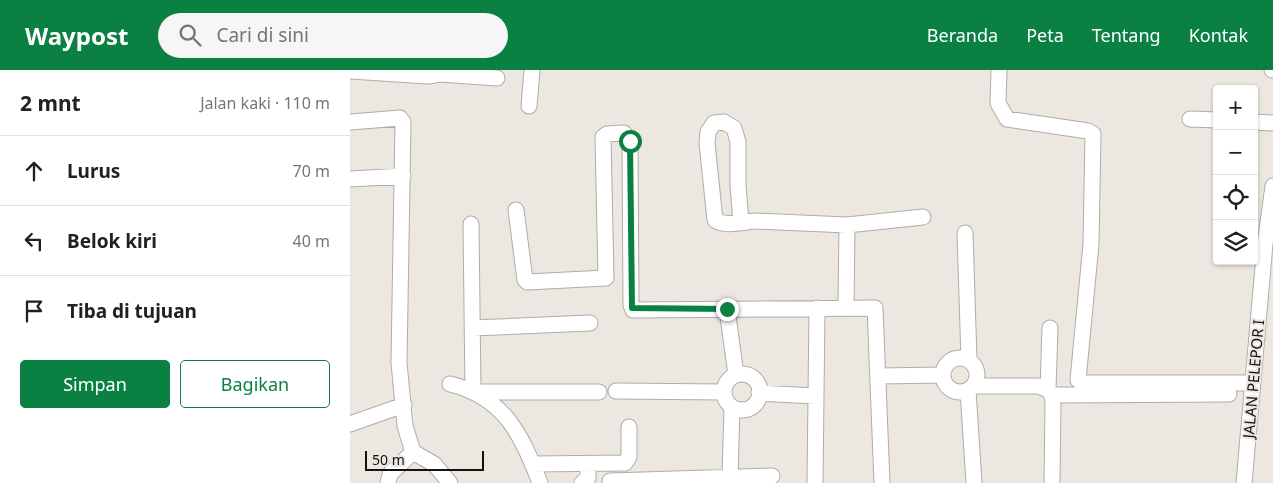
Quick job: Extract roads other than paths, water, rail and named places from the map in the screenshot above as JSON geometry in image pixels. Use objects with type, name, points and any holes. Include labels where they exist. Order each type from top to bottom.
[{"type":"street","points":[[530,106],[532,70]]},
{"type":"street","points":[[999,70],[998,103],[1007,118],[1088,131],[1093,134],[1091,244],[1078,380],[1082,383],[1254,382]]},
{"type":"street","points":[[350,71],[444,72],[496,78]]},
{"type":"street","points":[[1190,119],[1213,120]]},
{"type":"street","points":[[350,122],[402,120],[399,363],[406,426],[413,452],[434,464],[450,483]]},
{"type":"street","points":[[741,222],[738,186],[738,142],[734,128],[724,122],[714,123],[708,132],[707,143],[715,220],[722,223],[847,225],[923,217]]},
{"type":"street","points":[[1258,122],[1273,123]]},
{"type":"street","points":[[606,278],[604,137],[607,134],[624,133],[630,141],[632,305],[634,310],[875,308],[882,483]]},
{"type":"street","points":[[350,179],[402,176]]},
{"type":"street","name":"JALAN PELEPOR I","points":[[1244,483],[1269,244],[1273,186]]},
{"type":"street","points":[[516,210],[525,280],[527,282],[633,276]]},
{"type":"street","points":[[471,224],[473,392]]},
{"type":"street","points":[[846,307],[847,225]]},
{"type":"street","points":[[965,233],[969,360]]},
{"type":"street","points":[[815,483],[817,308]]},
{"type":"street","points":[[727,309],[736,375]]},
{"type":"street","points":[[472,328],[590,323]]},
{"type":"street","points":[[1050,328],[1052,483]]},
{"type":"street","points":[[974,483],[971,388],[977,375],[973,364],[969,360],[957,358],[947,364],[943,375],[944,381],[951,390],[957,392],[971,388],[1038,386],[1050,392],[1230,394]]},
{"type":"street","points":[[736,375],[752,378],[759,387],[758,399],[750,408],[738,410],[726,401],[724,392],[726,385],[736,375]]},
{"type":"street","points":[[879,376],[943,375]]},
{"type":"street","points":[[450,384],[473,392],[505,414],[513,424],[540,483]]},
{"type":"street","points":[[616,391],[724,392]]},
{"type":"street","points":[[473,392],[599,392]]},
{"type":"street","points":[[759,393],[816,396]]},
{"type":"street","points":[[350,424],[404,404]]},
{"type":"street","points":[[730,478],[732,407]]},
{"type":"street","points":[[532,464],[628,462],[630,428]]},
{"type":"street","points":[[388,483],[390,474],[413,452]]},
{"type":"street","points":[[582,483],[588,478],[588,464]]},
{"type":"street","points":[[610,481],[772,476]]}]
